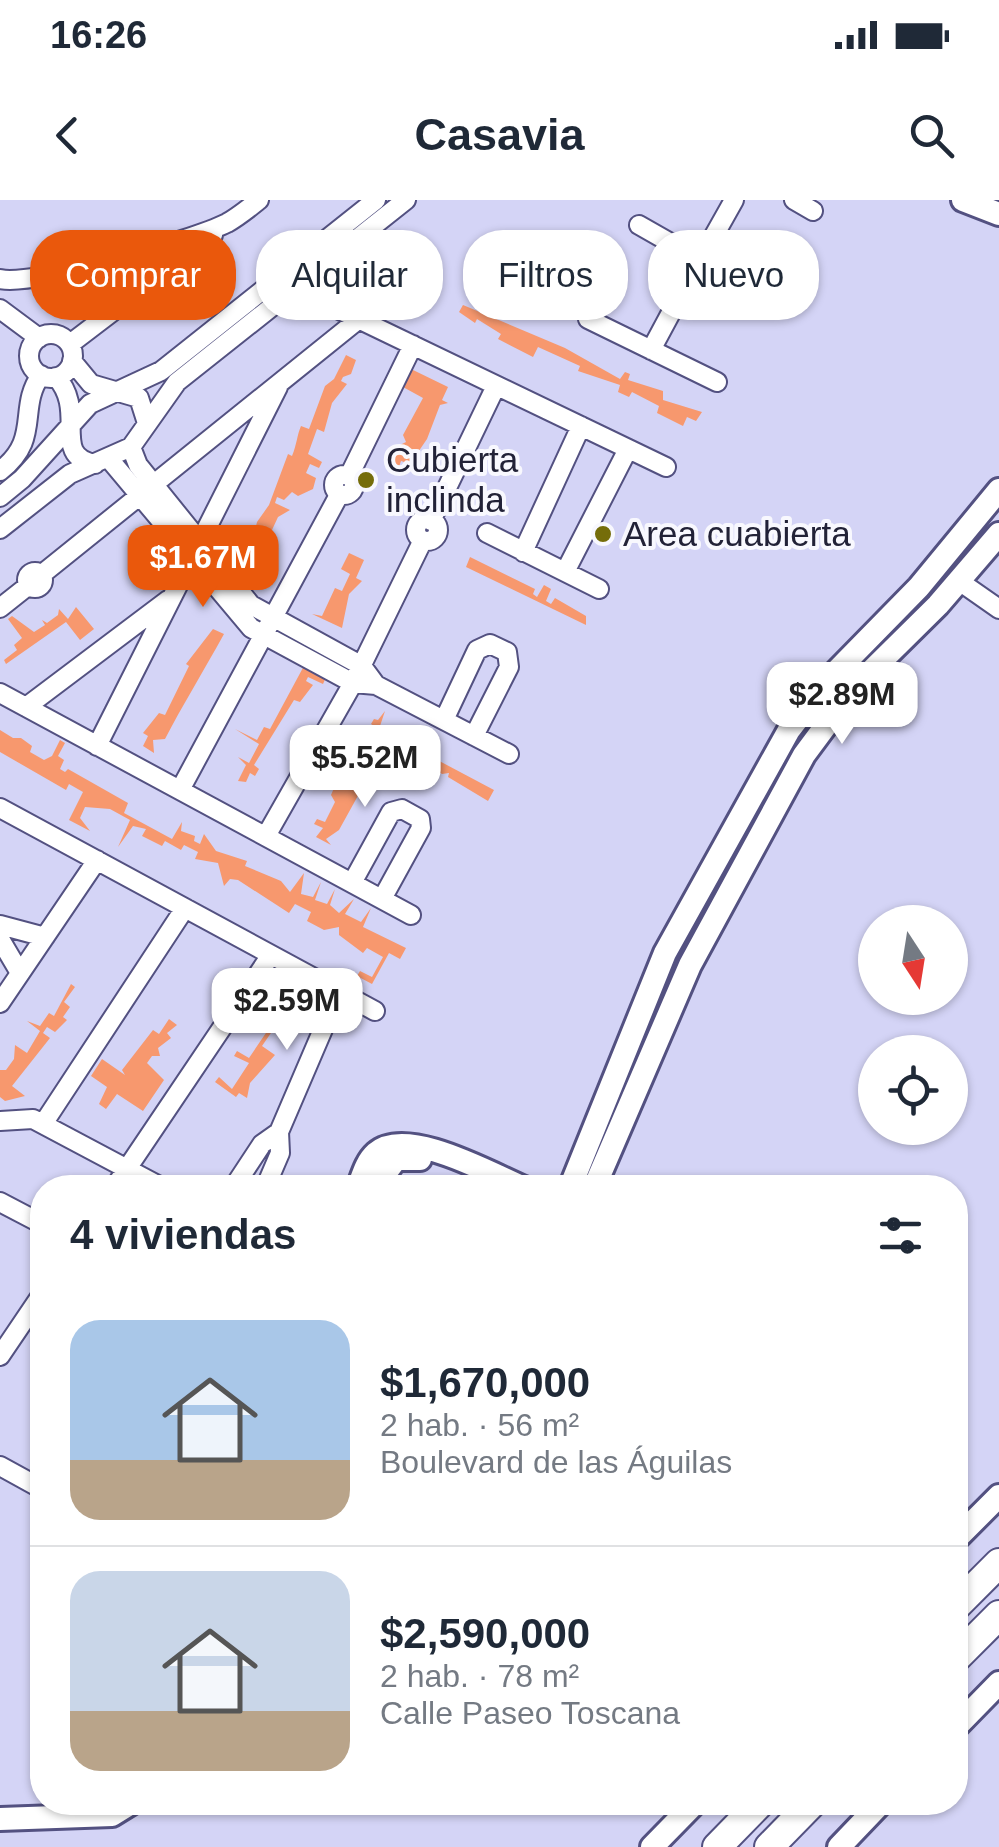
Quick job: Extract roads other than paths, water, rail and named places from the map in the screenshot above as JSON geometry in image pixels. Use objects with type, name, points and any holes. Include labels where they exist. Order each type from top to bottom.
[{"type":"highway","points":[[968,1594],[999,1562]]},
{"type":"highway","points":[[968,1646],[999,1615]]},
{"type":"highway","points":[[717,1847],[748,1815]]},
{"type":"highway","points":[[769,1847],[800,1815]]},
{"type":"main road","points":[[963,200],[999,214]]},
{"type":"main road","points":[[575,1175],[665,953],[789,730],[826,680],[919,587],[999,490]]},
{"type":"main road","points":[[600,1175],[690,965],[804,755],[853,689],[959,581],[999,534]]},
{"type":"main road","points":[[365,1175],[377,1152],[400,1143],[420,1145],[493,1175]]},
{"type":"main road","points":[[381,1175],[386,1167],[410,1157],[457,1175]]},
{"type":"main road","points":[[968,1527],[999,1496]]},
{"type":"main road","points":[[968,1715],[999,1683]]},
{"type":"main road","points":[[0,1804],[30,1803]]},
{"type":"main road","points":[[0,1819],[90,1815]]},
{"type":"main road","points":[[652,1847],[683,1815]]},
{"type":"main road","points":[[838,1847],[869,1815]]},
{"type":"street","points":[[90,329],[259,200]]},
{"type":"street","points":[[337,230],[376,200]]},
{"type":"street","points":[[368,230],[406,200]]},
{"type":"street","points":[[717,230],[734,200]]},
{"type":"street","points":[[794,200],[813,211]]},
{"type":"street","points":[[209,230],[229,222]]},
{"type":"street","points":[[639,225],[648,230]]},
{"type":"street","points":[[0,278],[30,280]]},
{"type":"street","points":[[0,497],[90,404],[161,371],[256,293]]},
{"type":"street","points":[[0,310],[39,338],[59,336],[91,384],[119,389],[142,401],[146,420]]},
{"type":"street","points":[[0,529],[70,474],[131,447],[146,420],[177,382],[256,319]]},
{"type":"street","points":[[0,471],[21,450],[33,386],[43,372],[71,353],[98,320]]},
{"type":"street","points":[[0,608],[358,320]]},
{"type":"street","points":[[361,320],[666,467]]},
{"type":"street","points":[[590,320],[717,382]]},
{"type":"street","points":[[651,350],[667,320]]},
{"type":"street","points":[[39,338],[30,350],[43,372],[71,397],[73,451],[102,462],[147,489]]},
{"type":"street","points":[[180,790],[339,494],[334,480],[349,476],[413,345]]},
{"type":"street","points":[[97,746],[280,382]]},
{"type":"street","points":[[266,836],[358,674],[423,540],[417,526],[431,520],[496,386]]},
{"type":"street","points":[[523,552],[580,426]]},
{"type":"street","points":[[0,461],[24,429]]},
{"type":"street","points":[[131,447],[147,489],[196,551],[251,605],[266,628],[509,754]]},
{"type":"street","points":[[564,572],[628,449]]},
{"type":"street","points":[[487,534],[599,589]]},
{"type":"street","points":[[959,581],[999,609]]},
{"type":"street","points":[[26,707],[172,596]]},
{"type":"street","points":[[444,720],[476,650],[490,644],[507,652],[510,668],[474,736]]},
{"type":"street","points":[[0,693],[412,915]]},
{"type":"street","points":[[0,808],[374,1012]]},
{"type":"street","points":[[352,882],[391,812],[402,809],[420,819],[422,828],[382,899]]},
{"type":"street","points":[[0,1003],[97,860]]},
{"type":"street","points":[[42,1124],[185,908]]},
{"type":"street","points":[[0,925],[45,937]]},
{"type":"street","points":[[0,939],[20,974]]},
{"type":"street","points":[[122,1175],[271,955]]},
{"type":"street","points":[[271,1175],[280,1153],[279,1132],[338,992]]},
{"type":"street","points":[[0,1122],[34,1120],[140,1175]]},
{"type":"street","points":[[242,1175],[262,1144],[279,1132]]},
{"type":"street","points":[[0,1202],[30,1218]]},
{"type":"street","points":[[0,1356],[30,1312]]},
{"type":"street","points":[[0,1466],[30,1477]]},
{"type":"place","name":"Cubierta inclinda","points":[[366,480]]},
{"type":"place","name":"Area cuabierta","points":[[603,534]]}]
